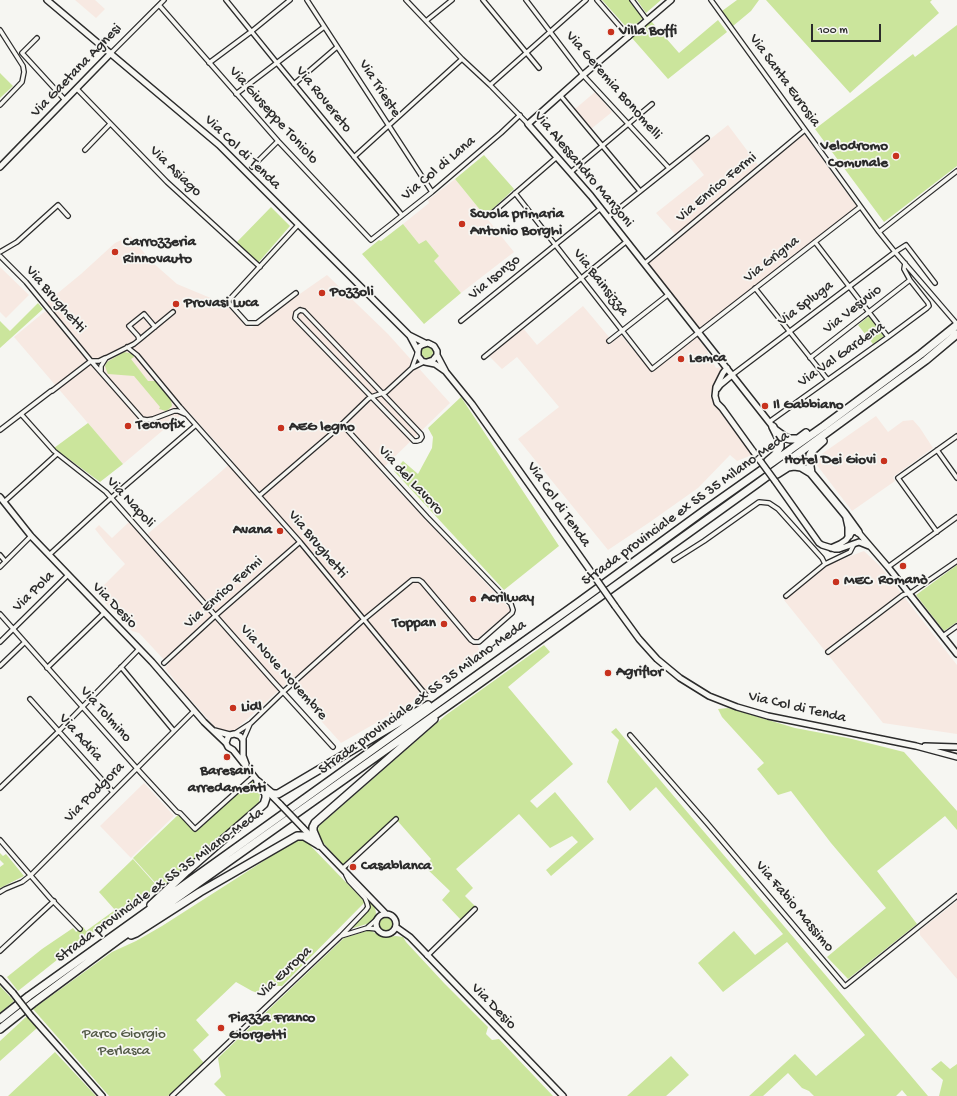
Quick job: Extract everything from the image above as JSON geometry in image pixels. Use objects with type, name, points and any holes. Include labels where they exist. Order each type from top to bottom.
[{"type":"highway","name":"Strada provinciale ex SS 35 Milano-Meda","points":[[0,1019],[29,996],[824,426],[921,354],[957,324]]},
{"type":"highway","name":"Strada provinciale ex SS 35 Milano-Meda","points":[[0,1029],[118,940],[840,424],[926,360],[957,334]]},
{"type":"highway","points":[[811,473],[809,460],[812,450],[836,431],[840,424]]},
{"type":"highway","points":[[772,426],[788,439],[795,440],[815,428],[824,426]]},
{"type":"highway","points":[[746,481],[752,472],[769,460],[780,447],[780,441],[772,426]]},
{"type":"highway","points":[[758,483],[765,483],[788,467],[801,467],[811,473],[859,533]]},
{"type":"highway","points":[[845,514],[849,527],[849,535]]},
{"type":"highway","points":[[319,845],[313,831],[315,823],[465,693]]},
{"type":"highway","points":[[256,780],[271,793],[278,794],[422,708],[448,695]]},
{"type":"highway","points":[[144,914],[152,902],[264,804],[266,794],[256,780]]},
{"type":"highway","points":[[118,940],[136,933],[200,892],[297,836],[304,836],[319,845]]},
{"type":"main road","name":"Via Col di Tenda","points":[[48,0],[219,145],[409,335],[420,359],[435,364],[446,372]]},
{"type":"main road","points":[[528,124],[671,0]]},
{"type":"main road","name":"Via Gaetana Agnesi","points":[[0,167],[111,53]]},
{"type":"main road","name":"Via Alessandro Manzoni","points":[[528,124],[601,208],[772,426]]},
{"type":"main road","name":"Via Col di Tenda","points":[[409,335],[434,346],[437,352],[436,355],[446,372],[472,404],[639,639],[657,659],[680,678],[709,696],[737,707],[768,716],[916,746],[957,757]]},
{"type":"main road","points":[[418,352],[419,347],[425,343]]},
{"type":"main road","points":[[426,362],[433,360],[436,355]]},
{"type":"main road","points":[[727,368],[718,381],[715,392],[717,403],[819,543],[831,548],[839,549],[857,543],[861,537],[859,533]]},
{"type":"main road","points":[[715,392],[720,385],[732,375]]},
{"type":"main road","name":"Via Desio","points":[[0,497],[48,555],[139,648],[194,711],[226,743]]},
{"type":"main road","points":[[831,548],[846,540],[854,531],[859,533],[872,547],[957,654]]},
{"type":"main road","points":[[849,535],[850,541],[866,544],[872,547]]},
{"type":"main road","name":"Via Desio","points":[[213,730],[232,735]]},
{"type":"main road","points":[[247,767],[243,756],[240,736],[232,735],[226,740],[228,748],[233,750],[256,780],[280,804],[343,870],[376,903],[386,914],[390,915],[395,920],[396,927],[392,932],[386,935],[382,934],[377,929],[376,922],[378,917],[376,903]]},
{"type":"main road","points":[[233,750],[238,750],[242,743]]},
{"type":"main road","name":"Via Col di Tenda","points":[[916,746],[957,747]]},
{"type":"main road","points":[[378,917],[386,914]]},
{"type":"main road","name":"Via Desio","points":[[396,927],[410,937],[563,1096]]},
{"type":"main road","points":[[392,932],[405,934]]},
{"type":"main road","points":[[0,978],[31,1016],[102,1096]]},
{"type":"street","name":"Via Gaetana Agnesi","points":[[111,53],[164,0]]},
{"type":"street","name":"Via Rovereto","points":[[226,0],[402,215]]},
{"type":"street","points":[[209,63],[290,0]]},
{"type":"street","name":"Via Trieste","points":[[307,0],[432,192]]},
{"type":"street","name":"Via Alessandro Manzoni","points":[[406,0],[462,59],[528,124]]},
{"type":"street","points":[[426,21],[452,0]]},
{"type":"street","points":[[483,0],[539,68]]},
{"type":"street","name":"Via Geremia Bonomelli","points":[[526,0],[583,75],[669,168]]},
{"type":"street","points":[[490,85],[586,0]]},
{"type":"street","points":[[597,0],[629,36]]},
{"type":"street","points":[[632,0],[647,20]]},
{"type":"street","name":"Via Santa Eurosia","points":[[711,0],[878,232],[957,324]]},
{"type":"street","name":"Via Giuseppe Toniolo","points":[[159,5],[278,141],[371,240]]},
{"type":"street","points":[[236,94],[324,27]]},
{"type":"street","points":[[0,30],[23,66],[24,72],[22,82],[0,105]]},
{"type":"street","points":[[37,38],[22,53],[65,100]]},
{"type":"street","points":[[294,84],[337,47]]},
{"type":"street","points":[[354,157],[388,124],[462,59]]},
{"type":"street","name":"Via Asiago","points":[[77,89],[167,182],[260,267]]},
{"type":"street","points":[[560,95],[640,191]]},
{"type":"street","points":[[571,172],[652,104]]},
{"type":"street","name":"Via Col di Lana","points":[[371,240],[432,192],[520,115]]},
{"type":"street","points":[[85,150],[110,124]]},
{"type":"street","name":"Via Enrico Fermi","points":[[645,263],[805,130]]},
{"type":"street","points":[[608,217],[707,138]]},
{"type":"street","points":[[252,167],[278,141]]},
{"type":"street","points":[[490,215],[557,157]]},
{"type":"street","points":[[878,232],[957,172]]},
{"type":"street","name":"Via Bainsizza","points":[[515,193],[652,369]]},
{"type":"street","points":[[0,252],[16,242],[58,205],[68,216]]},
{"type":"street","name":"Via Grigna","points":[[652,369],[860,207]]},
{"type":"street","name":"Via Isonzo","points":[[461,321],[601,208]]},
{"type":"street","points":[[296,294],[256,323],[247,322],[229,304],[229,301],[298,225]]},
{"type":"street","points":[[484,357],[626,241]]},
{"type":"street","points":[[815,242],[888,337]]},
{"type":"street","points":[[895,252],[906,245],[935,284]]},
{"type":"street","name":"Via Spluga","points":[[732,375],[895,252]]},
{"type":"street","name":"Via Brughetti","points":[[0,256],[26,282],[91,361],[142,419],[147,420],[157,418],[174,411]]},
{"type":"street","name":"Via Santa Eurosia","points":[[905,263],[904,269],[910,280],[928,303],[928,306]]},
{"type":"street","name":"Via Vesuvio","points":[[810,358],[910,280]]},
{"type":"street","points":[[755,288],[828,380]]},
{"type":"street","points":[[609,341],[669,294]]},
{"type":"street","name":"Via Val Gardena","points":[[772,426],[828,380],[928,306]]},
{"type":"street","points":[[297,311],[304,311],[383,393],[421,434],[422,437],[420,440],[414,441],[296,318],[295,315],[297,311]]},
{"type":"street","points":[[0,430],[91,361],[99,361],[134,344],[173,312]]},
{"type":"street","points":[[139,340],[138,336],[129,326],[144,314],[155,327]]},
{"type":"street","name":"Via Brughetti","points":[[134,344],[137,354]]},
{"type":"street","name":"Via Brughetti","points":[[127,347],[137,354],[175,401],[300,542],[426,695]]},
{"type":"street","points":[[412,368],[418,352]]},
{"type":"street","points":[[101,371],[101,366],[106,358]]},
{"type":"street","points":[[259,496],[372,397],[386,392],[412,368],[426,362]]},
{"type":"street","points":[[175,401],[176,407],[174,411],[187,414]]},
{"type":"street","name":"Via Napoli","points":[[21,414],[56,454],[106,492],[215,616]]},
{"type":"street","name":"Via del Lavoro","points":[[342,424],[427,517],[511,604],[513,610],[512,613],[479,642],[474,642],[422,582],[416,579],[412,580],[363,620]]},
{"type":"street","points":[[48,555],[111,498],[196,425]]},
{"type":"street","points":[[937,532],[898,478],[957,436]]},
{"type":"street","points":[[937,450],[957,478]]},
{"type":"street","points":[[4,502],[56,454]]},
{"type":"street","points":[[674,560],[704,542],[759,502],[769,503],[778,509],[822,558],[825,564]]},
{"type":"street","points":[[888,567],[956,519]]},
{"type":"street","points":[[0,566],[32,536]]},
{"type":"street","name":"Via Enrico Fermi","points":[[164,663],[215,616],[300,542]]},
{"type":"street","points":[[786,596],[825,564],[850,552],[857,543]]},
{"type":"street","points":[[0,555],[5,561]]},
{"type":"street","points":[[828,652],[903,595],[909,594],[957,561]]},
{"type":"street","name":"Via Pola","points":[[0,642],[68,576]]},
{"type":"street","points":[[48,668],[104,613]]},
{"type":"street","name":"Via Tolmino","points":[[0,614],[137,769],[195,829],[256,780]]},
{"type":"street","name":"Via Nove Novembre","points":[[215,616],[334,746]]},
{"type":"street","points":[[232,735],[251,723],[363,620]]},
{"type":"street","points":[[943,636],[957,626]]},
{"type":"street","points":[[0,666],[25,642]]},
{"type":"street","points":[[0,788],[58,732],[139,648]]},
{"type":"street","points":[[122,667],[174,731]]},
{"type":"street","name":"Via Adria","points":[[30,699],[113,792]]},
{"type":"street","name":"Via Podgora","points":[[0,892],[22,882],[31,875],[194,711]]},
{"type":"street","points":[[242,743],[251,723]]},
{"type":"street","name":"Via Fabio Massimo","points":[[630,735],[707,823],[844,986],[957,896]]},
{"type":"street","points":[[341,936],[368,907],[365,898],[349,881],[343,870],[396,819]]},
{"type":"street","points":[[0,840],[80,929]]},
{"type":"street","points":[[0,951],[54,901]]},
{"type":"street","points":[[427,956],[476,909]]},
{"type":"street","name":"Via Europa","points":[[368,928],[378,917]]},
{"type":"street","name":"Via Europa","points":[[172,1096],[341,936],[368,928],[377,929]]},
{"type":"shaded area","points":[[75,0],[95,0],[105,9],[96,18]]},
{"type":"shaded area","points":[[595,92],[612,112],[591,129],[575,109]]},
{"type":"shaded area","points":[[728,125],[758,165],[676,235],[656,213],[704,175],[689,156]]},
{"type":"shaded area","points":[[804,134],[857,207],[699,329],[648,264]]},
{"type":"shaded area","points":[[455,179],[514,252],[461,293],[434,261],[439,256],[426,240],[419,244],[403,224],[429,203],[428,200]]},
{"type":"shaded area","points":[[130,236],[152,262],[177,284],[225,304],[251,328],[327,275],[388,334],[450,403],[380,471],[511,610],[476,640],[481,656],[423,696],[341,743],[287,683],[233,732],[223,731],[214,726],[165,668],[168,664],[139,633],[132,631],[96,593],[125,564],[95,529],[99,525],[112,538],[129,522],[144,537],[233,461],[187,410],[123,464],[14,337],[49,308],[47,302],[115,243]]},
{"type":"shaded area","points":[[0,267],[29,295],[6,318],[0,312]]},
{"type":"shaded area","points":[[583,306],[609,337],[606,340],[609,345],[621,335],[652,372],[697,337],[706,349],[716,368],[723,367],[710,396],[752,455],[737,461],[730,455],[698,488],[608,550],[518,439],[559,407],[517,357],[502,369],[489,356],[523,328],[537,345]]},
{"type":"shaded area","points":[[876,416],[888,432],[903,421],[913,420],[933,448],[893,477],[895,481],[852,511],[813,460]]},
{"type":"shaded area","points":[[864,551],[881,567],[957,665],[957,734],[883,723],[784,600],[829,564]]},
{"type":"shaded area","points":[[144,783],[174,816],[131,858],[100,826]]},
{"type":"shaded area","points":[[957,901],[957,979],[920,935],[920,930]]},
{"type":"green space","points":[[602,0],[629,0],[643,18],[631,29],[628,29]]},
{"type":"green space","points":[[637,0],[661,0],[646,13]]},
{"type":"green space","points":[[737,0],[759,0],[751,11],[733,26],[722,11]]},
{"type":"green space","points":[[766,0],[932,0],[930,2],[939,13],[850,93]]},
{"type":"green space","points":[[718,20],[727,32],[668,79],[632,38],[651,21],[679,53]]},
{"type":"green space","name":"Velodromo Comunale","points":[[957,25],[957,166],[884,222],[815,129],[913,54],[915,57]]},
{"type":"green space","points":[[0,73],[13,86],[0,98]]},
{"type":"green space","points":[[484,155],[514,189],[485,216],[455,179]]},
{"type":"green space","points":[[271,207],[290,226],[258,263],[236,243]]},
{"type":"green space","points":[[403,224],[419,244],[426,240],[439,256],[434,261],[461,293],[424,324],[362,254],[379,240],[381,241]]},
{"type":"green space","points":[[38,303],[43,309],[0,348],[0,321],[10,331]]},
{"type":"green space","points":[[869,316],[884,336],[873,344],[858,325]]},
{"type":"green space","points":[[429,346],[432,347],[432,357],[425,358],[422,357],[421,350],[422,347]]},
{"type":"green space","points":[[124,352],[133,354],[134,357],[131,359],[148,381],[155,381],[171,400],[172,406],[168,410],[166,411],[159,409],[160,407],[134,376],[108,374],[105,366],[107,362]]},
{"type":"green space","points":[[461,397],[559,546],[504,590],[394,471],[403,461],[418,474],[432,448],[433,437],[428,428]]},
{"type":"green space","points":[[88,423],[123,464],[100,482],[54,448]]},
{"type":"green space","points":[[957,565],[957,622],[944,631],[916,595]]},
{"type":"green space","points":[[544,645],[550,652],[508,687],[573,764],[530,801],[537,808],[555,792],[594,839],[551,876],[546,870],[578,842],[572,836],[550,848],[519,814],[456,869],[473,888],[465,896],[475,906],[461,920],[442,900],[450,891],[425,867],[431,859],[395,818],[343,865],[319,838],[319,826],[446,715]]},
{"type":"green space","points":[[728,708],[795,728],[848,738],[904,752],[957,811],[957,830],[945,816],[877,871],[917,924],[848,979],[827,957],[886,908],[831,843],[791,791],[778,795],[757,769],[764,763],[722,717],[718,709]]},
{"type":"green space","points":[[616,728],[928,1096],[907,1096],[902,1090],[896,1096],[814,1096],[809,1091],[802,1088],[788,1073],[763,1096],[749,1096],[795,1054],[816,1076],[865,1035],[787,942],[723,992],[698,963],[734,931],[755,955],[783,934],[656,787],[630,811],[607,782],[619,740],[611,732]]},
{"type":"green space","points":[[251,780],[258,788],[260,793],[259,802],[161,889],[133,858],[179,814],[196,832]]},
{"type":"green space","name":"Parco Giorgio Perlasca","points":[[298,839],[305,840],[365,902],[282,986],[276,987],[261,985],[258,993],[236,982],[196,1020],[209,1035],[193,1050],[204,1063],[168,1096],[109,1096],[33,1009],[112,952],[136,941],[162,926]]},
{"type":"green space","points":[[0,853],[3,856],[6,854],[24,876],[0,888],[0,867],[4,864],[0,860]]},
{"type":"green space","points":[[133,859],[158,887],[82,940],[18,991],[7,977],[42,949],[73,928],[76,932],[83,927],[86,931],[115,910],[99,892]]},
{"type":"green space","points":[[369,900],[375,908],[375,918],[370,923],[350,929],[369,910]]},
{"type":"green space","points":[[386,917],[391,919],[393,924],[391,929],[386,931],[381,929],[379,924],[381,919]]},
{"type":"green space","points":[[370,930],[385,937],[403,937],[444,983],[488,1027],[486,1034],[492,1040],[499,1039],[553,1096],[226,1096],[214,1084],[221,1077],[218,1058],[344,938]]},
{"type":"green space","points":[[0,986],[14,1001],[0,1013]]},
{"type":"green space","points":[[27,1016],[37,1028],[0,1061],[0,1041]]},
{"type":"green space","points":[[55,1052],[96,1096],[8,1096]]},
{"type":"green space","points":[[671,1056],[689,1075],[666,1096],[627,1096]]},
{"type":"green space","points":[[941,1061],[950,1069],[957,1064],[957,1096],[939,1096],[943,1080],[931,1069]]},
{"type":"place","name":"Villa Boffi","points":[[611,32]]},
{"type":"place","name":"Velodromo Comunale","points":[[896,156]]},
{"type":"place","name":"Scuola primaria Antonio Borghi","points":[[462,224]]},
{"type":"place","name":"Carrozzeria Rinnovauto","points":[[115,252]]},
{"type":"place","name":"Pozzoli","points":[[322,293]]},
{"type":"place","name":"Provasi Luca","points":[[176,304]]},
{"type":"place","name":"Lemca","points":[[681,359]]},
{"type":"place","name":"Il Gabbiano","points":[[765,406]]},
{"type":"place","name":"Tecnofix","points":[[128,426]]},
{"type":"place","name":"AEG legno","points":[[281,428]]},
{"type":"place","name":"Hotel Dei Giovi","points":[[884,461]]},
{"type":"place","name":"Avana","points":[[280,531]]},
{"type":"place","name":"Romanò","points":[[903,566]]},
{"type":"place","name":"MEC","points":[[836,582]]},
{"type":"place","name":"Acrilway","points":[[473,599]]},
{"type":"place","name":"Toppan","points":[[444,624]]},
{"type":"place","name":"Agriflor","points":[[608,673]]},
{"type":"place","name":"Lidl","points":[[233,708]]},
{"type":"place","name":"Baresani arredamenti","points":[[227,757]]},
{"type":"place","name":"Casablanca","points":[[353,867]]},
{"type":"place","name":"Piazza Franco Giorgetti","points":[[221,1028]]}]
